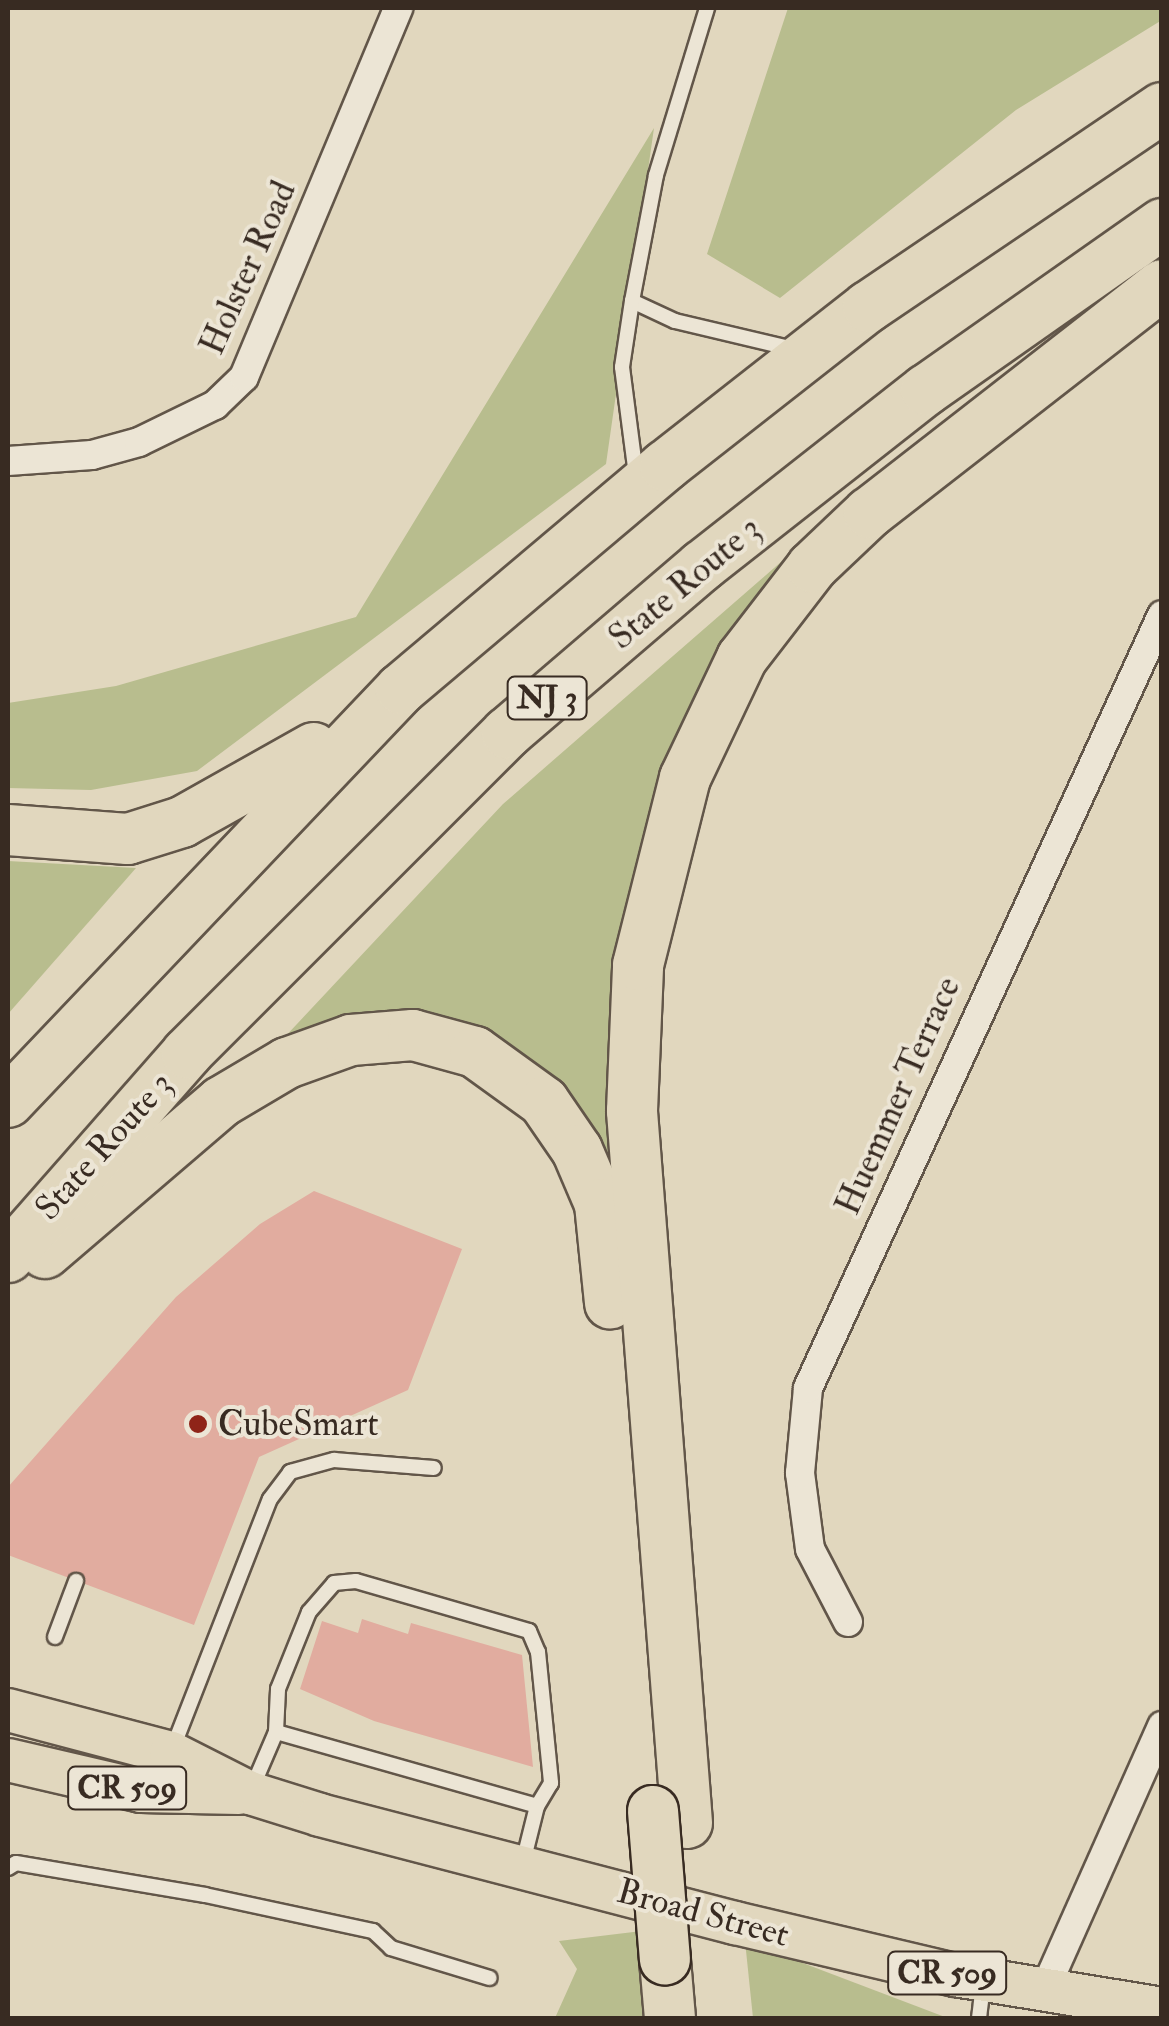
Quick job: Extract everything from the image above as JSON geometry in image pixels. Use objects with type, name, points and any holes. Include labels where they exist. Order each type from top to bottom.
[{"type":"highway","points":[[8,830],[128,839],[182,822],[277,774],[401,689],[639,488],[968,234],[1162,108]]},
{"type":"highway","name":"State Route 3","points":[[8,1256],[187,1053],[507,733],[702,566],[926,390],[1162,224]]},
{"type":"highway","points":[[670,2018],[682,1964],[670,1817],[632,1111],[638,964],[684,778],[742,658],[812,567],[970,432],[1162,285]]},
{"type":"highway","points":[[8,1102],[401,689]]},
{"type":"highway","points":[[8,1286],[181,1133],[287,1063],[350,1040],[398,1035],[445,1042],[501,1066],[544,1102],[577,1150],[600,1204],[670,1817]]},
{"type":"highway","points":[[682,1964],[704,2018]]},
{"type":"main road","name":"Broad Street","points":[[8,1710],[172,1753],[250,1793],[982,1999],[1044,1989],[1162,2008]]},
{"type":"main road","name":"Broad Street","points":[[8,1760],[140,1791],[250,1793]]},
{"type":"street","name":"Holster Road","points":[[8,462],[92,455],[139,442],[215,405],[244,377],[398,8]]},
{"type":"street","name":"Huemmer Terrace","points":[[848,1622],[810,1548],[800,1474],[808,1388],[1162,615]]},
{"type":"street","points":[[1044,1989],[1162,1726]]},
{"type":"lane","points":[[639,488],[622,367],[656,175],[707,8]]},
{"type":"lane","points":[[632,301],[676,321],[810,353]]},
{"type":"lane","points":[[172,1753],[270,1498],[290,1472],[334,1460],[434,1468]]},
{"type":"lane","points":[[55,1637],[76,1581]]},
{"type":"lane","points":[[250,1793],[276,1732],[278,1689],[308,1612],[334,1584],[356,1581],[514,1622],[528,1631],[538,1652],[551,1783],[537,1806],[522,1867]]},
{"type":"lane","points":[[276,1732],[537,1806]]},
{"type":"lane","points":[[8,1868],[16,1863],[224,1899],[373,1931],[391,1948],[490,1978]]},
{"type":"green space","points":[[788,8],[1161,8],[1162,20],[1016,110],[780,298],[707,254]]},
{"type":"green space","points":[[654,128],[606,464],[197,771],[91,790],[8,788],[8,703],[116,686],[356,617]]},
{"type":"green space","points":[[805,541],[716,673],[617,1198],[541,1077],[282,1040],[503,804]]},
{"type":"green space","points":[[8,861],[136,868],[8,1014]]},
{"type":"green space","points":[[650,1930],[660,2018],[555,2018],[577,1969],[559,1941]]},
{"type":"green space","points":[[745,1941],[945,2017],[753,2018]]},
{"type":"building","name":"CubeSmart","points":[[314,1191],[462,1249],[408,1390],[259,1457],[194,1625],[8,1555],[8,1487],[176,1297],[260,1224]]},
{"type":"building","points":[[362,1619],[408,1634],[411,1623],[522,1655],[533,1767],[374,1721],[300,1689],[322,1621],[358,1633]]},
{"type":"place","name":"CubeSmart","points":[[198,1424]]}]
